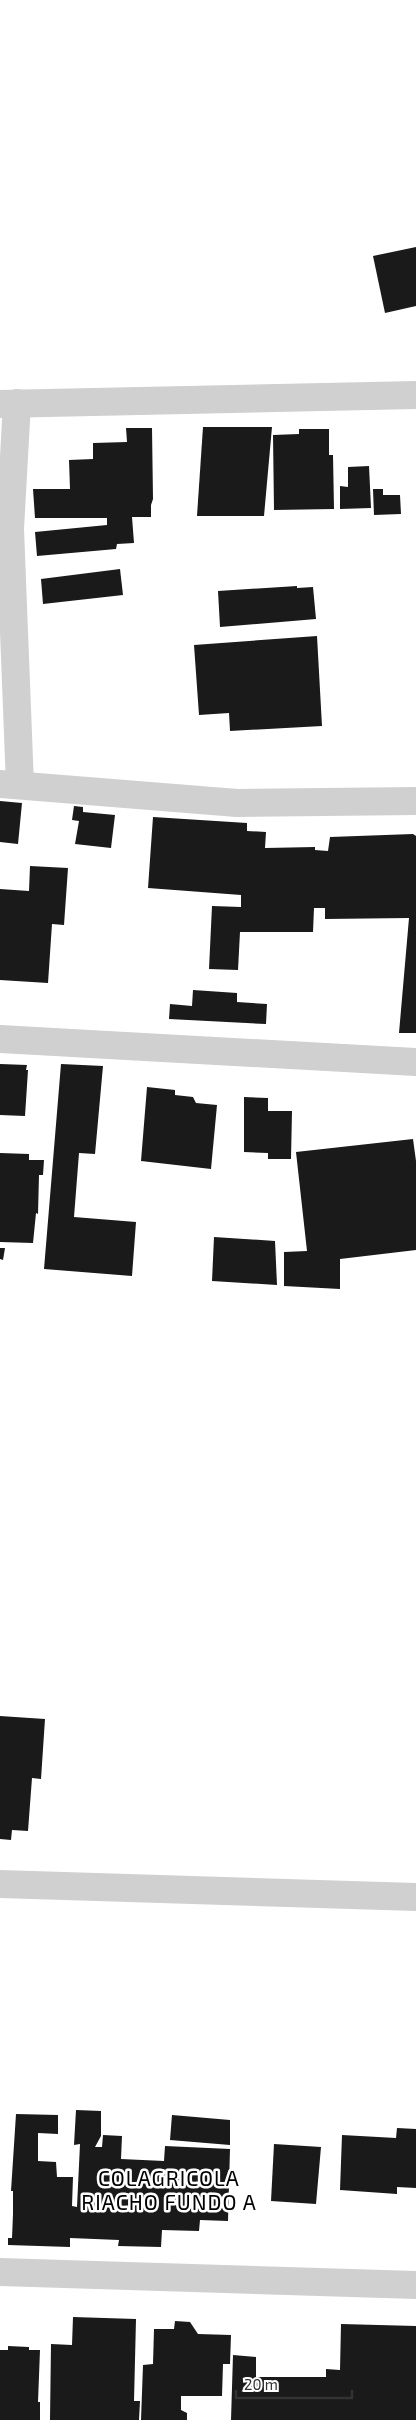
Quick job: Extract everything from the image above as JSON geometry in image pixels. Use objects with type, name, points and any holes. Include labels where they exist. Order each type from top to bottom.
[{"type":"street","points":[[416,395],[8,403],[5,529],[10,784],[237,803],[416,801]]},
{"type":"street","points":[[0,1039],[416,1062]]},
{"type":"street","points":[[0,1884],[416,1897]]},
{"type":"street","points":[[0,2272],[416,2285]]},
{"type":"building","points":[[416,247],[416,306],[385,313],[373,256]]},
{"type":"building","points":[[203,427],[272,427],[264,516],[197,516]]},
{"type":"building","points":[[126,428],[152,428],[153,499],[151,517],[132,517],[134,543],[117,544],[116,549],[37,556],[35,532],[107,525],[107,518],[35,518],[33,489],[70,489],[69,460],[93,459],[93,443],[127,442]]},
{"type":"building","points":[[299,429],[329,429],[329,455],[333,455],[334,509],[274,510],[273,435],[299,434]]},
{"type":"building","points":[[369,466],[371,508],[340,509],[340,486],[348,487],[348,467]]},
{"type":"building","points":[[373,489],[383,489],[383,495],[400,495],[401,514],[374,515]]},
{"type":"building","points":[[120,569],[123,595],[43,604],[41,579]]},
{"type":"building","points":[[297,586],[297,588],[313,587],[316,619],[220,627],[218,591]]},
{"type":"building","points":[[317,636],[322,726],[230,731],[229,713],[199,715],[194,645]]},
{"type":"building","points":[[0,801],[22,803],[18,844],[0,842]]},
{"type":"building","points":[[74,806],[83,807],[83,812],[115,815],[111,848],[75,844],[79,821],[72,820]]},
{"type":"building","points":[[153,817],[247,823],[247,831],[266,832],[265,848],[315,847],[315,850],[328,851],[330,837],[413,834],[416,836],[416,1033],[399,1033],[409,918],[325,919],[325,908],[314,908],[313,932],[240,932],[238,970],[209,969],[212,906],[241,907],[241,895],[148,888]]},
{"type":"building","points":[[30,866],[68,868],[64,925],[52,924],[48,983],[0,980],[0,889],[29,891]]},
{"type":"building","points":[[193,990],[237,993],[237,1002],[267,1004],[266,1024],[169,1019],[170,1004],[192,1006]]},
{"type":"building","points":[[0,1064],[27,1065],[25,1116],[0,1115]]},
{"type":"building","points":[[61,1064],[103,1066],[95,1154],[79,1153],[74,1217],[136,1222],[132,1276],[44,1269]]},
{"type":"building","points":[[147,1087],[175,1090],[175,1095],[193,1097],[196,1103],[217,1105],[211,1169],[141,1161]]},
{"type":"building","points":[[244,1097],[268,1098],[268,1111],[292,1111],[291,1159],[268,1159],[268,1153],[244,1152]]},
{"type":"building","points":[[413,1139],[416,1161],[416,1250],[340,1259],[340,1289],[284,1286],[284,1252],[307,1251],[296,1152]]},
{"type":"building","points":[[0,1153],[29,1154],[29,1160],[44,1160],[43,1175],[39,1175],[38,1214],[36,1213],[33,1243],[0,1242]]},
{"type":"building","points":[[214,1237],[275,1241],[277,1285],[212,1281]]},
{"type":"building","points":[[0,1248],[5,1248],[3,1260],[0,1259]]},
{"type":"building","points":[[0,1716],[45,1719],[41,1779],[32,1778],[28,1831],[12,1830],[11,1840],[0,1839]]},
{"type":"building","points":[[76,2110],[101,2111],[101,2136],[95,2147],[102,2147],[103,2135],[122,2136],[121,2159],[164,2161],[165,2146],[230,2149],[228,2221],[200,2220],[199,2231],[162,2230],[161,2247],[118,2246],[119,2240],[70,2238],[70,2247],[8,2245],[8,2238],[12,2238],[13,2191],[11,2191],[16,2114],[58,2115],[58,2134],[38,2133],[38,2161],[56,2162],[57,2177],[73,2177],[72,2206],[77,2207],[80,2144],[74,2145]]},
{"type":"building","points":[[172,2115],[230,2120],[230,2145],[170,2140]]},
{"type":"building","points":[[397,2128],[416,2129],[416,2188],[397,2187],[397,2194],[340,2190],[342,2135],[396,2138]]},
{"type":"building","points":[[274,2144],[321,2147],[316,2204],[271,2201]]},
{"type":"building","points":[[73,2317],[136,2319],[134,2401],[140,2401],[139,2420],[50,2420],[51,2344],[72,2345]]},
{"type":"building","points":[[175,2321],[190,2322],[198,2334],[231,2335],[230,2364],[223,2364],[222,2396],[181,2396],[181,2410],[187,2413],[187,2420],[141,2420],[143,2365],[153,2364],[154,2329],[174,2329]]},
{"type":"building","points":[[341,2324],[416,2326],[416,2420],[231,2420],[233,2355],[256,2357],[256,2377],[326,2377],[326,2369],[340,2370]]},
{"type":"building","points":[[8,2346],[29,2347],[29,2350],[40,2350],[38,2402],[40,2402],[40,2420],[0,2420],[0,2350],[8,2350]]},
{"type":"district","name":"COLAGRICOLA RIACHO FUNDO A","points":[[169,2191]]}]
